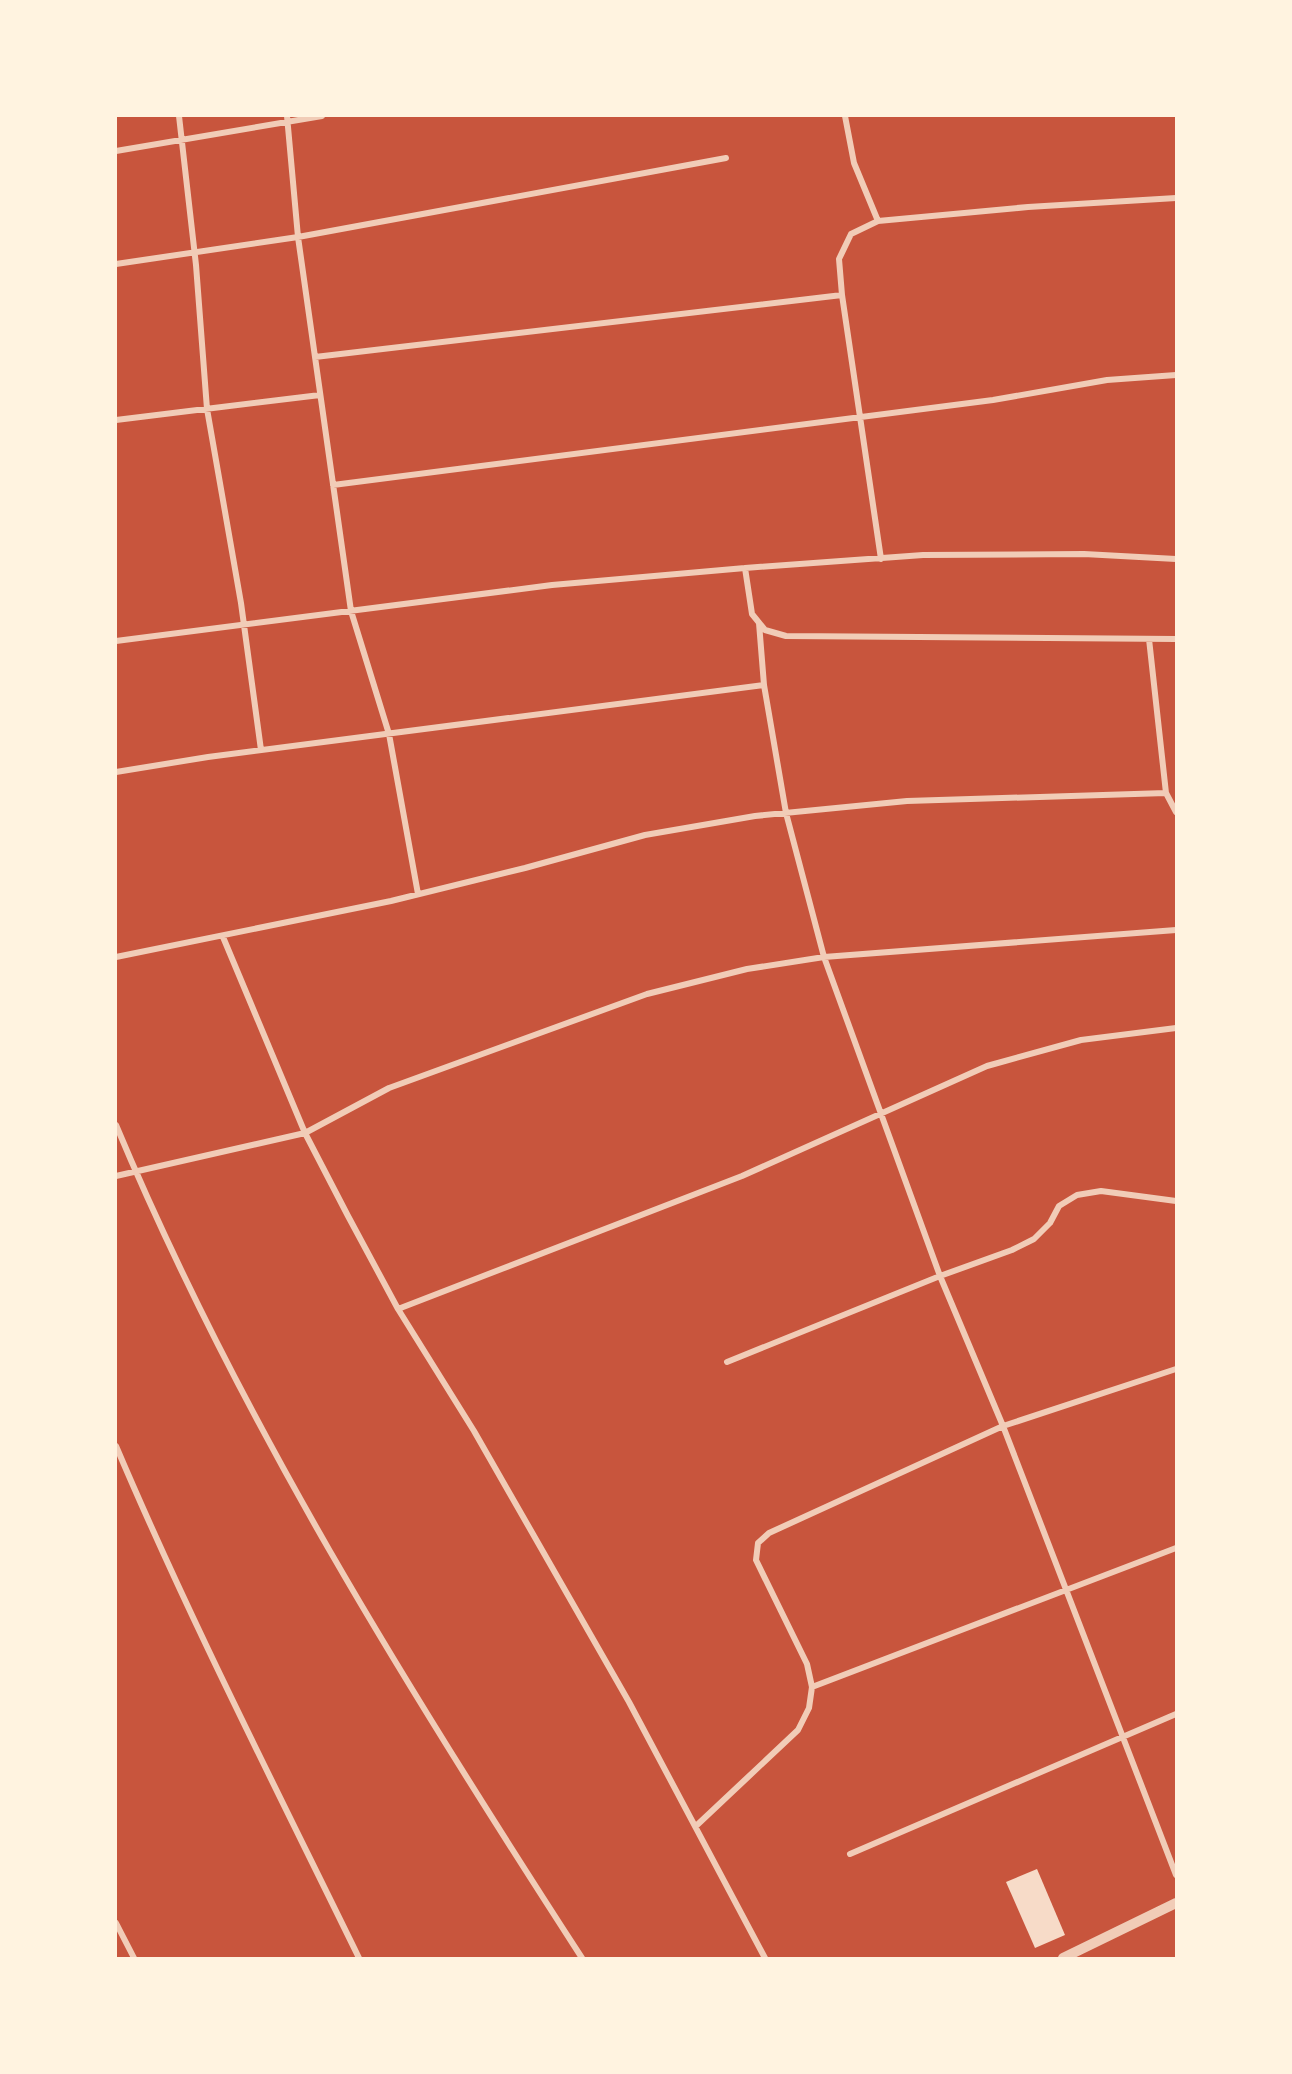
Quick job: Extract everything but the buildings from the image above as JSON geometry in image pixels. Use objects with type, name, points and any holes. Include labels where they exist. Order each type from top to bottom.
[{"type":"street","points":[[179,116],[194,253],[207,409],[261,750]]},
{"type":"street","points":[[116,151],[287,118],[322,116]]},
{"type":"street","points":[[845,116],[854,163],[878,221]]},
{"type":"street","points":[[287,118],[298,237],[351,611],[389,734],[418,894]]},
{"type":"street","points":[[116,264],[298,237],[726,158]]},
{"type":"street","points":[[881,559],[842,295],[839,259],[851,234],[878,221],[1028,207],[1176,198]]},
{"type":"street","points":[[315,357],[842,295]]},
{"type":"street","points":[[333,485],[993,400],[1107,380],[1176,375]]},
{"type":"street","points":[[116,420],[321,395]]},
{"type":"street","points":[[116,641],[552,585],[745,568],[924,555],[1084,554],[1176,559]]},
{"type":"street","points":[[745,568],[752,614],[765,630],[786,636],[1176,639]]},
{"type":"street","points":[[759,623],[764,685],[786,813],[824,957],[940,1276],[1003,1426],[1176,1875]]},
{"type":"street","points":[[1149,639],[1166,793],[1176,812]]},
{"type":"street","points":[[116,772],[261,750],[764,685]]},
{"type":"street","points":[[116,957],[223,937],[418,894],[645,834],[786,813],[907,801],[1166,793]]},
{"type":"street","points":[[116,1176],[134,1170],[305,1133],[388,1088],[647,994],[747,969],[824,957],[1176,930]]},
{"type":"street","points":[[223,937],[305,1133],[398,1309],[474,1431],[696,1826],[765,1959]]},
{"type":"street","points":[[398,1309],[742,1176],[987,1066],[1080,1040],[1176,1028]]},
{"type":"street","points":[[116,1125],[134,1170],[201,1315],[291,1484],[431,1722],[582,1959]]},
{"type":"street","points":[[727,1362],[940,1276],[1012,1250],[1034,1239],[1050,1223],[1059,1206],[1077,1195],[1101,1191],[1176,1201]]},
{"type":"street","points":[[696,1826],[798,1730],[809,1708],[812,1687],[807,1664],[756,1560],[758,1543],[769,1533],[1003,1426],[1176,1369]]},
{"type":"street","points":[[116,1446],[159,1546],[238,1715],[359,1959]]},
{"type":"street","points":[[812,1687],[1176,1548]]},
{"type":"street","points":[[850,1854],[1176,1714]]},
{"type":"street","points":[[1063,1959],[1176,1903]]},
{"type":"street","points":[[116,1923],[134,1959]]}]
